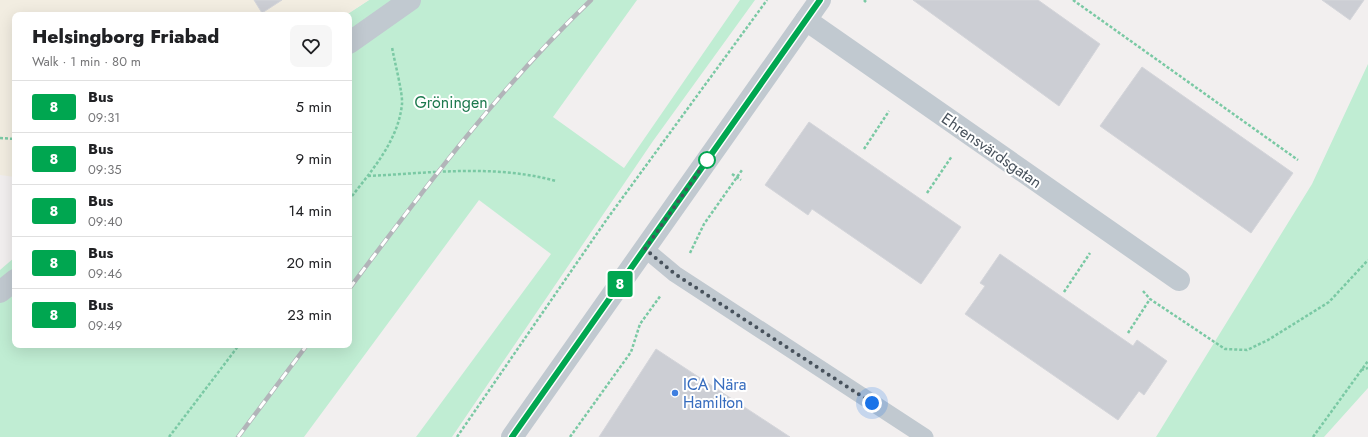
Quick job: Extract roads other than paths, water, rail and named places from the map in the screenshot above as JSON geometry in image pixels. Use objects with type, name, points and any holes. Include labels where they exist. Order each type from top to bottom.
[{"type":"street","points":[[352,41],[387,18],[410,0]]},
{"type":"street","points":[[512,437],[820,0]]},
{"type":"street","name":"Ehrensvärdsgatan","points":[[806,20],[1179,280]]},
{"type":"street","points":[[0,292],[12,282]]},
{"type":"lane","points":[[645,249],[675,274],[925,437]]},
{"type":"railway","points":[[352,285],[494,103],[525,68],[591,0]]},
{"type":"railway","points":[[238,437],[305,348]]},
{"type":"place","name":"ICA Nära Hamilton","points":[[675,393]]},
{"type":"park label","name":"Gröningen","points":[[451,102]]}]
